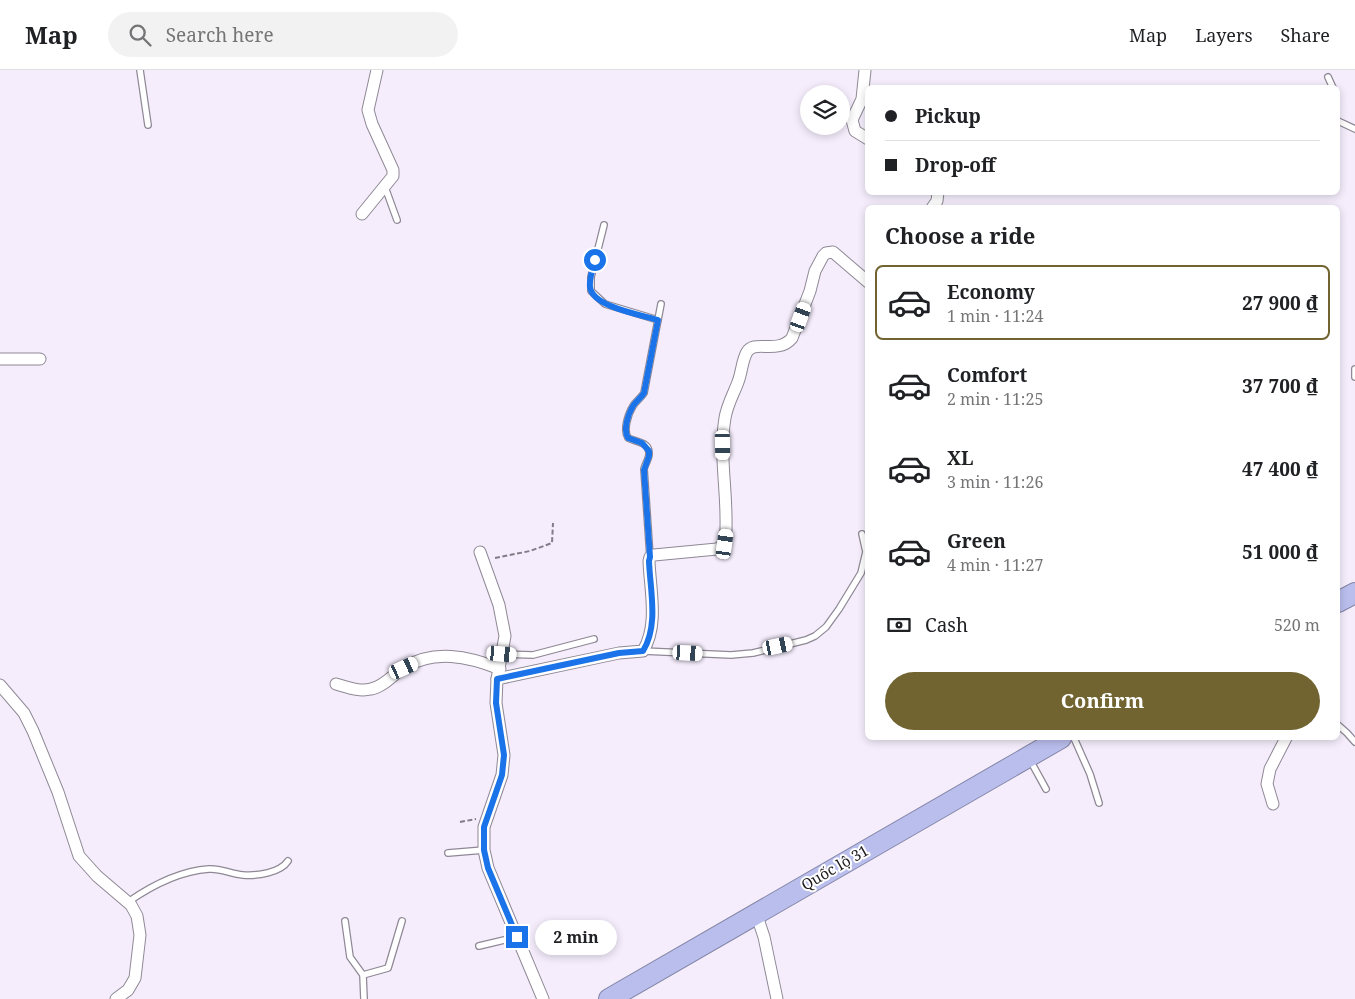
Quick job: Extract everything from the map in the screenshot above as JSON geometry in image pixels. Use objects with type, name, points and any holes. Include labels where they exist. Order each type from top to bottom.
[{"type":"highway","name":"Quốc lộ 31","points":[[609,999],[1057,740]]},
{"type":"street","points":[[362,214],[392,179],[393,170],[372,124],[368,110],[377,70]]},
{"type":"street","points":[[865,70],[862,99],[852,120],[855,132],[865,137]]},
{"type":"street","points":[[336,684],[360,690],[373,689],[404,668],[430,657],[458,657],[478,660],[498,674],[619,653],[643,651],[651,636],[652,625],[650,557],[654,555],[717,549],[725,544],[727,526],[723,445],[725,416],[739,380],[747,352],[752,347],[781,346],[792,338],[816,271],[826,253],[834,252],[865,279]]},
{"type":"street","points":[[0,359],[40,359]]},
{"type":"street","points":[[481,556],[499,606],[505,636],[498,674],[496,703],[504,755],[502,775],[484,827],[484,850],[488,868],[543,999]]},
{"type":"street","points":[[0,685],[24,713],[33,731],[58,792],[79,856],[97,876],[128,902],[137,916],[140,935],[136,978],[128,990],[116,999]]},
{"type":"street","points":[[1273,804],[1267,784],[1270,769],[1285,740]]},
{"type":"street","points":[[756,913],[764,937],[777,999]]},
{"type":"lane","points":[[140,70],[148,125]]},
{"type":"lane","points":[[1328,77],[1332,85]]},
{"type":"lane","points":[[1340,122],[1355,130]]},
{"type":"lane","points":[[385,187],[397,220]]},
{"type":"lane","points":[[604,225],[591,277],[591,291],[593,295],[605,304],[658,320]]},
{"type":"lane","points":[[650,557],[644,470],[649,451],[642,443],[628,438],[625,429],[633,406],[644,393],[661,304]]},
{"type":"lane","points":[[1355,369],[1355,376]]},
{"type":"lane","points":[[862,534],[865,548]]},
{"type":"lane","points":[[643,651],[730,655],[753,653],[806,640],[815,636],[826,627],[839,609],[861,573],[865,556]]},
{"type":"lane","points":[[502,654],[533,655],[594,640]]},
{"type":"lane","points":[[1340,727],[1355,742]]},
{"type":"lane","points":[[1075,740],[1090,774],[1099,803]]},
{"type":"lane","points":[[1027,756],[1046,789]]},
{"type":"lane","points":[[448,854],[484,850]]},
{"type":"lane","points":[[128,902],[148,888],[192,872],[210,869],[243,875],[262,874],[278,870],[288,861]]},
{"type":"lane","points":[[345,921],[350,957],[363,975],[364,999]]},
{"type":"lane","points":[[363,975],[388,968],[402,921]]},
{"type":"lane","points":[[480,946],[517,937]]},
{"type":"path","points":[[481,556],[530,551],[552,543],[553,523]]},
{"type":"route","points":[[517,937],[488,868],[484,850],[484,827],[502,775],[504,755],[496,703],[497,679],[619,653],[643,651],[651,636],[650,557],[644,470],[649,451],[647,446],[628,438],[625,429],[633,406],[644,393],[658,320],[605,304],[593,295],[590,286],[595,260]]}]
